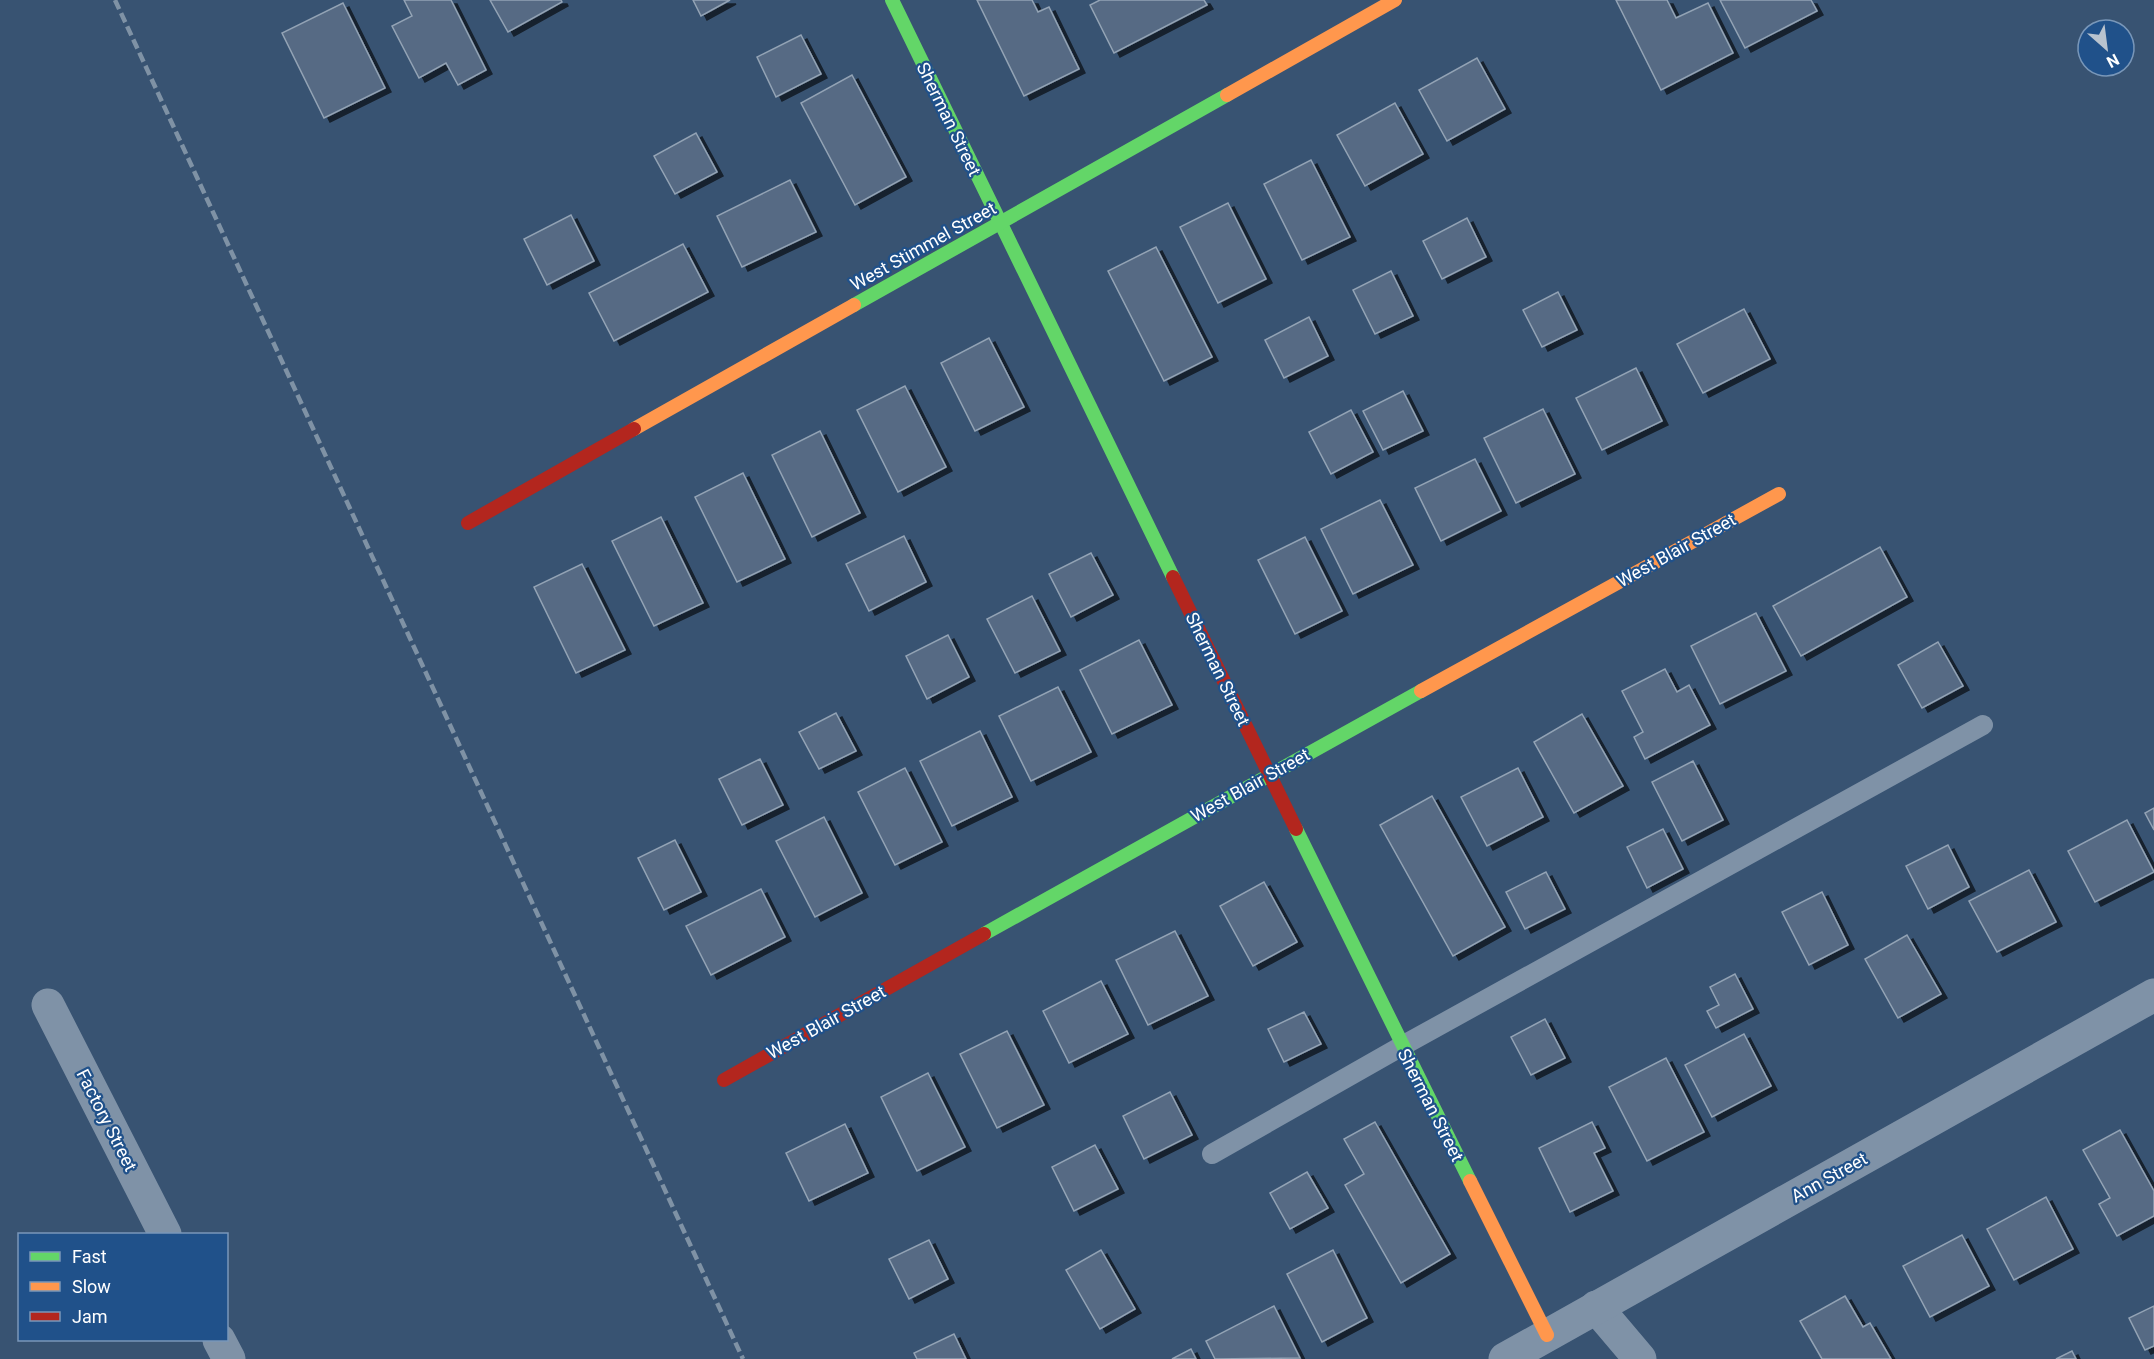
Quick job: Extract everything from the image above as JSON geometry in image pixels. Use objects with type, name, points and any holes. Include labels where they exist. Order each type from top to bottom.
[{"type":"street","name":"Sherman Street","points":[[892,0],[1402,1046],[1547,1335]]},
{"type":"street","name":"West Stimmel Street","points":[[468,523],[1395,0]]},
{"type":"street","name":"West Blair Street","points":[[724,1080],[1269,774],[1779,494]]},
{"type":"street","name":"Ann Street","points":[[1505,1359],[2154,995]]},
{"type":"street","name":"Factory Street","points":[[48,1005],[164,1233]]},
{"type":"street","points":[[1596,1307],[1641,1359]]},
{"type":"lane","points":[[1212,1154],[1402,1046],[1983,725]]},
{"type":"building","points":[[404,0],[451,0],[486,70],[458,85],[446,63],[419,78],[392,26],[412,16]]},
{"type":"building","points":[[490,0],[561,0],[562,2],[508,32]]},
{"type":"building","points":[[693,0],[730,0],[701,16]]},
{"type":"building","points":[[977,0],[1032,0],[1038,12],[1049,7],[1079,69],[1024,96]]},
{"type":"building","points":[[1100,0],[1204,0],[1207,5],[1114,53],[1090,5]]},
{"type":"building","points":[[1616,0],[1667,0],[1676,18],[1708,3],[1733,53],[1661,90]]},
{"type":"building","points":[[1720,0],[1811,0],[1817,11],[1745,48]]},
{"type":"building","points":[[343,3],[385,88],[324,118],[282,33]]},
{"type":"building","points":[[801,35],[821,74],[776,97],[757,57]]},
{"type":"building","points":[[1477,58],[1505,109],[1447,141],[1419,90]]},
{"type":"building","points":[[852,75],[906,177],[855,205],[801,103]]},
{"type":"building","points":[[1395,103],[1423,154],[1365,186],[1337,135]]},
{"type":"building","points":[[696,133],[717,172],[675,194],[654,156]]},
{"type":"building","points":[[1311,160],[1350,237],[1302,260],[1264,184]]},
{"type":"building","points":[[790,180],[816,232],[742,267],[717,216]]},
{"type":"building","points":[[1228,203],[1266,279],[1218,303],[1180,227]]},
{"type":"building","points":[[571,215],[594,261],[547,285],[524,239]]},
{"type":"building","points":[[1467,218],[1486,257],[1442,279],[1423,241]]},
{"type":"building","points":[[683,244],[708,292],[614,341],[589,293]]},
{"type":"building","points":[[1156,247],[1212,357],[1164,381],[1108,271]]},
{"type":"building","points":[[1391,271],[1413,316],[1375,334],[1353,290]]},
{"type":"building","points":[[1558,292],[1577,330],[1542,347],[1523,310]]},
{"type":"building","points":[[1744,309],[1770,359],[1703,393],[1677,344]]},
{"type":"building","points":[[1309,317],[1328,356],[1284,378],[1265,340]]},
{"type":"building","points":[[989,338],[1024,407],[975,431],[941,363]]},
{"type":"building","points":[[1636,368],[1662,421],[1602,450],[1576,398]]},
{"type":"building","points":[[905,386],[946,467],[898,492],[857,410]]},
{"type":"building","points":[[1403,391],[1423,431],[1383,450],[1363,411]]},
{"type":"building","points":[[1543,409],[1575,474],[1516,503],[1484,438]]},
{"type":"building","points":[[1351,410],[1373,452],[1331,474],[1309,432]]},
{"type":"building","points":[[820,431],[860,513],[812,537],[772,455]]},
{"type":"building","points":[[1475,459],[1501,511],[1441,541],[1415,488]]},
{"type":"building","points":[[743,473],[785,559],[737,582],[695,497]]},
{"type":"building","points":[[1380,500],[1413,565],[1353,594],[1321,529]]},
{"type":"building","points":[[661,517],[703,603],[654,626],[612,541]]},
{"type":"building","points":[[904,536],[926,582],[869,611],[846,564]]},
{"type":"building","points":[[1305,537],[1342,611],[1295,634],[1258,560]]},
{"type":"building","points":[[1880,547],[1907,597],[1801,656],[1773,606]]},
{"type":"building","points":[[1091,553],[1113,595],[1071,617],[1049,574]]},
{"type":"building","points":[[582,564],[625,650],[576,673],[534,587]]},
{"type":"building","points":[[1032,596],[1060,651],[1015,673],[987,619]]},
{"type":"building","points":[[1756,613],[1786,671],[1720,704],[1691,646]]},
{"type":"building","points":[[948,635],[969,677],[927,699],[906,656]]},
{"type":"building","points":[[1139,640],[1172,705],[1112,734],[1080,670]]},
{"type":"building","points":[[1938,642],[1963,686],[1922,708],[1898,665]]},
{"type":"building","points":[[1665,669],[1677,692],[1689,685],[1710,725],[1645,759],[1634,737],[1643,732],[1622,691]]},
{"type":"building","points":[[1058,687],[1091,752],[1031,781],[999,716]]},
{"type":"building","points":[[836,713],[856,751],[819,769],[799,732]]},
{"type":"building","points":[[1582,714],[1623,786],[1574,813],[1534,742]]},
{"type":"building","points":[[980,731],[1012,797],[952,826],[920,761]]},
{"type":"building","points":[[760,759],[783,805],[742,825],[719,779]]},
{"type":"building","points":[[1693,761],[1723,820],[1682,841],[1652,782]]},
{"type":"building","points":[[905,768],[942,842],[895,865],[858,792]]},
{"type":"building","points":[[1518,768],[1543,817],[1487,846],[1461,797]]},
{"type":"building","points":[[1432,796],[1505,927],[1453,956],[1380,825]]},
{"type":"building","points":[[2154,808],[2154,830],[2145,813]]},
{"type":"building","points":[[824,817],[862,893],[815,917],[776,841]]},
{"type":"building","points":[[2127,820],[2154,872],[2095,902],[2068,851]]},
{"type":"building","points":[[1663,829],[1683,869],[1647,888],[1627,847]]},
{"type":"building","points":[[675,840],[701,892],[664,910],[638,858]]},
{"type":"building","points":[[1948,845],[1969,887],[1928,909],[1906,866]]},
{"type":"building","points":[[2029,870],[2056,922],[1997,952],[1969,901]]},
{"type":"building","points":[[1546,872],[1565,909],[1525,929],[1506,892]]},
{"type":"building","points":[[1264,882],[1297,942],[1253,966],[1220,906]]},
{"type":"building","points":[[761,889],[785,937],[711,975],[686,926]]},
{"type":"building","points":[[1822,892],[1848,945],[1809,965],[1782,912]]},
{"type":"building","points":[[1175,931],[1208,996],[1148,1025],[1116,960]]},
{"type":"building","points":[[1907,935],[1941,994],[1898,1018],[1865,959]]},
{"type":"building","points":[[1735,974],[1753,1009],[1716,1028],[1707,1011],[1719,1005],[1710,987]]},
{"type":"building","points":[[1101,981],[1128,1034],[1069,1063],[1043,1011]]},
{"type":"building","points":[[1304,1012],[1321,1044],[1284,1062],[1268,1029]]},
{"type":"building","points":[[1545,1019],[1565,1058],[1531,1075],[1511,1037]]},
{"type":"building","points":[[1007,1031],[1044,1105],[997,1128],[960,1054]]},
{"type":"building","points":[[1744,1034],[1771,1086],[1712,1117],[1685,1065]]},
{"type":"building","points":[[1666,1058],[1704,1132],[1647,1161],[1609,1087]]},
{"type":"building","points":[[928,1073],[965,1147],[917,1171],[881,1097]]},
{"type":"building","points":[[1170,1092],[1192,1135],[1144,1159],[1123,1116]]},
{"type":"building","points":[[1375,1122],[1450,1254],[1401,1283],[1345,1185],[1364,1174],[1344,1139]]},
{"type":"building","points":[[1592,1122],[1605,1148],[1594,1153],[1613,1191],[1570,1212],[1539,1148]]},
{"type":"building","points":[[845,1124],[868,1173],[809,1201],[786,1153]]},
{"type":"building","points":[[2120,1130],[2154,1191],[2154,1216],[2117,1236],[2099,1204],[2110,1198],[2083,1150]]},
{"type":"building","points":[[1095,1145],[1118,1189],[1074,1211],[1052,1167]]},
{"type":"building","points":[[1307,1172],[1328,1208],[1290,1229],[1270,1193]]},
{"type":"building","points":[[2046,1197],[2073,1249],[2014,1280],[1987,1229]]},
{"type":"building","points":[[1962,1235],[1989,1286],[1930,1317],[1903,1266]]},
{"type":"building","points":[[929,1240],[948,1279],[909,1299],[889,1259]]},
{"type":"building","points":[[1101,1250],[1135,1309],[1100,1329],[1066,1270]]},
{"type":"building","points":[[1333,1250],[1367,1318],[1322,1342],[1287,1274]]},
{"type":"building","points":[[1845,1296],[1863,1327],[1870,1323],[1891,1359],[1822,1359],[1800,1321]]},
{"type":"building","points":[[1274,1306],[1300,1358],[1215,1359],[1206,1341]]},
{"type":"building","points":[[2154,1306],[2154,1346],[2145,1350],[2129,1318]]},
{"type":"building","points":[[954,1334],[966,1359],[917,1359],[914,1353]]},
{"type":"building","points":[[1191,1349],[1196,1359],[1172,1359]]},
{"type":"building","points":[[2072,1351],[2076,1359],[2056,1359]]},
{"type":"railway","points":[[115,0],[743,1359]]},
{"type":"traffic: fast","points":[[892,0],[1173,577]]},
{"type":"traffic: fast","points":[[854,305],[1227,95]]},
{"type":"traffic: fast","points":[[984,934],[1421,691]]},
{"type":"traffic: fast","points":[[1296,829],[1470,1181]]},
{"type":"traffic: slow","points":[[1227,95],[1395,0]]},
{"type":"traffic: slow","points":[[634,429],[854,305]]},
{"type":"traffic: slow","points":[[1421,691],[1779,494]]},
{"type":"traffic: slow","points":[[1470,1181],[1547,1335]]},
{"type":"traffic: jam","points":[[468,523],[634,429]]},
{"type":"traffic: jam","points":[[1173,577],[1296,829]]},
{"type":"traffic: jam","points":[[724,1080],[984,934]]}]
